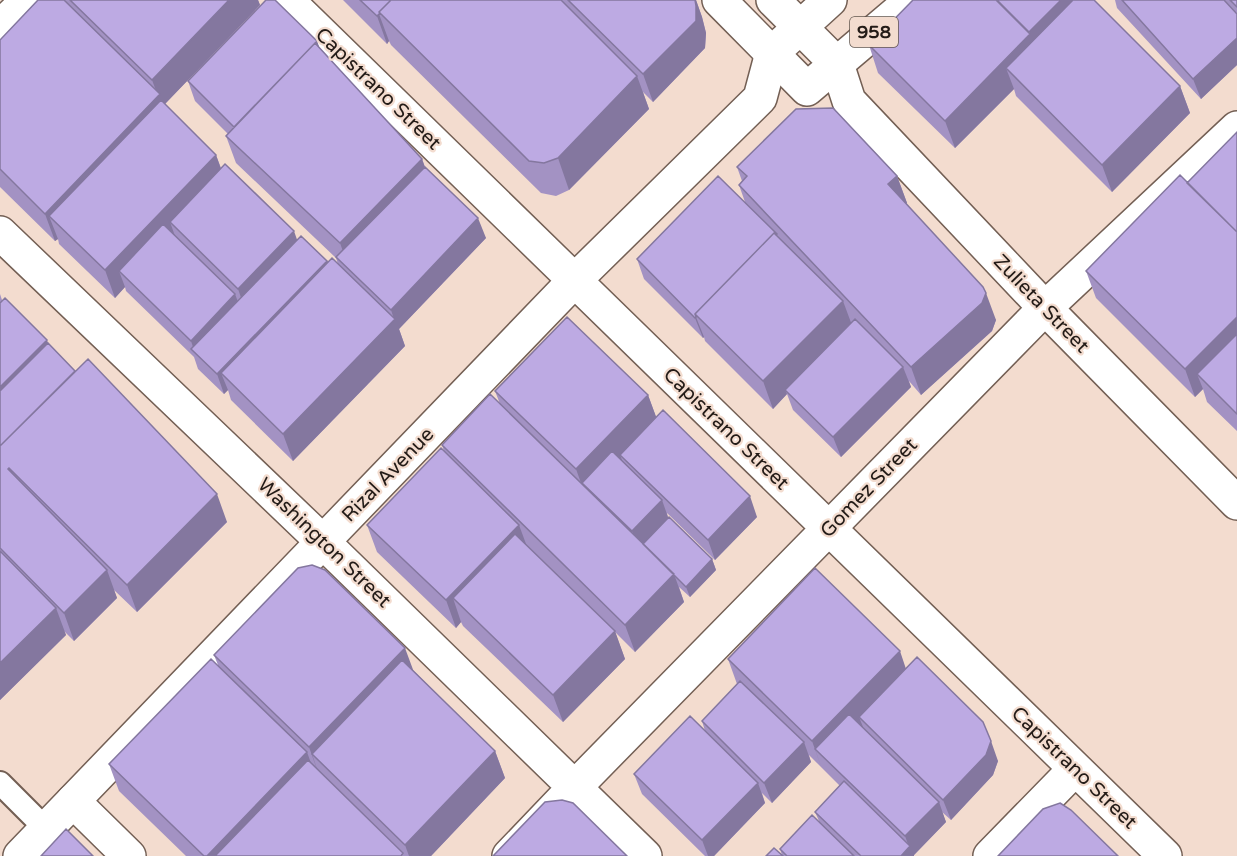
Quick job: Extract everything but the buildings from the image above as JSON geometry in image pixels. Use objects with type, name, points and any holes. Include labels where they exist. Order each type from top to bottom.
[{"type":"street","points":[[0,27],[28,0]]},
{"type":"street","name":"Capistrano Street","points":[[287,0],[1165,856]]},
{"type":"street","points":[[719,0],[807,89]]},
{"type":"street","points":[[773,0],[837,64],[807,89]]},
{"type":"street","name":"958","points":[[800,27],[830,0]]},
{"type":"street","name":"958","points":[[837,64],[912,0]]},
{"type":"street","points":[[800,27],[772,53],[760,98],[807,89],[849,101]]},
{"type":"street","name":"Zulieta Street","points":[[837,64],[849,101],[1045,308],[1237,503]]},
{"type":"street","name":"Rizal Avenue","points":[[20,856],[574,281],[760,98]]},
{"type":"street","name":"Gomez Street","points":[[509,856],[1045,308],[1237,128]]},
{"type":"street","name":"Washington Street","points":[[0,233],[324,542],[645,856]]},
{"type":"street","points":[[990,856],[1075,769]]},
{"type":"street","points":[[73,801],[129,856]]},
{"type":"lane","points":[[0,783],[46,829]]}]
